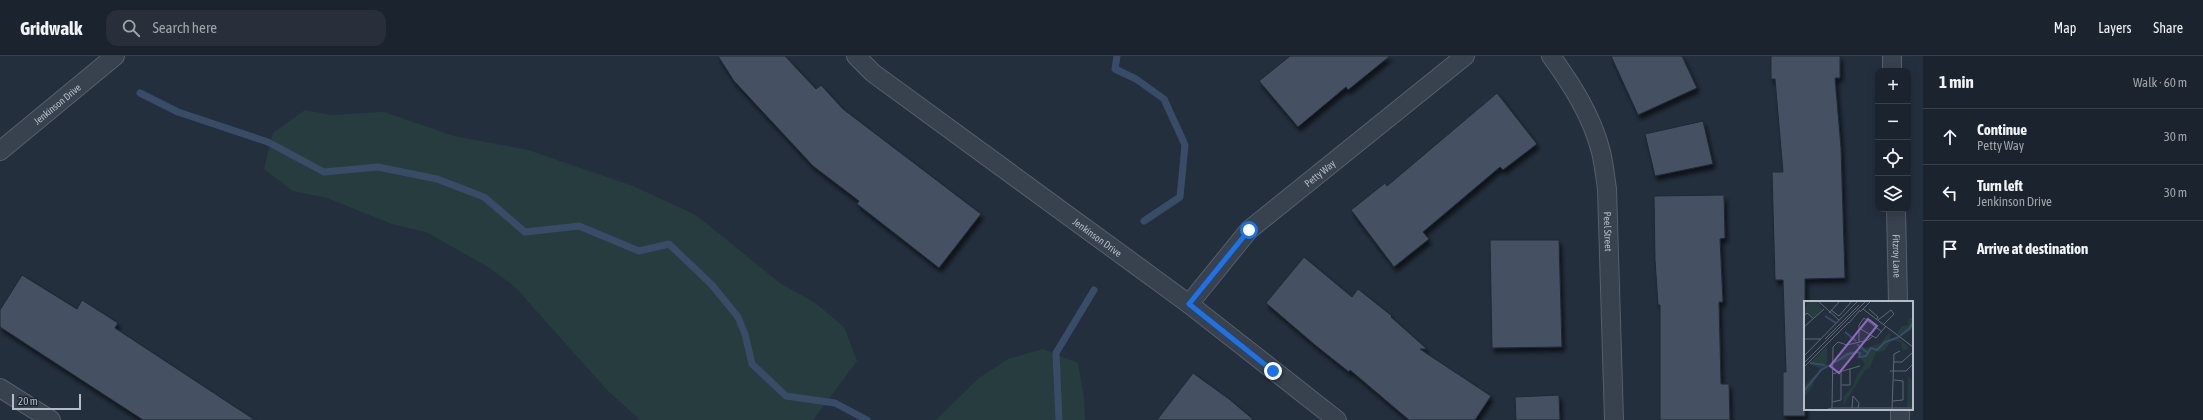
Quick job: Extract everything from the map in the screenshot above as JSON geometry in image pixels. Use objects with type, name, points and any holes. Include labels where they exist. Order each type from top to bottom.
[{"type":"street","name":"Jenkinson Drive","points":[[0,151],[115,56]]},
{"type":"street","name":"Jenkinson Drive","points":[[856,56],[874,73],[1189,304],[1337,420]]},
{"type":"street","name":"Petty Way","points":[[1189,304],[1249,230],[1465,56]]},
{"type":"street","name":"Peel Street","points":[[1550,56],[1571,84],[1585,111],[1601,152],[1608,204],[1614,420]]},
{"type":"street","points":[[1892,56],[1892,68]]},
{"type":"street","name":"Fitzroy Lane","points":[[1896,212],[1898,301]]},
{"type":"street","points":[[0,388],[51,420]]},
{"type":"green space","points":[[305,110],[331,115],[384,112],[454,136],[528,150],[633,186],[696,215],[781,284],[814,302],[844,327],[857,361],[813,420],[640,420],[608,391],[515,287],[488,267],[426,232],[392,224],[327,198],[293,191],[264,169],[273,133]]},
{"type":"green space","points":[[1043,349],[1078,363],[1084,398],[1085,420],[936,420],[979,378],[1008,359]]},
{"type":"building","points":[[718,56],[785,56],[816,89],[821,85],[843,109],[981,214],[939,268],[857,204],[859,201],[813,166],[734,81]]},
{"type":"building","points":[[1290,56],[1390,56],[1348,90],[1346,87],[1298,127],[1259,81]]},
{"type":"building","points":[[1611,56],[1682,56],[1697,88],[1638,115]]},
{"type":"building","points":[[1771,56],[1840,56],[1840,78],[1835,78],[1841,148],[1845,278],[1805,279],[1805,416],[1783,416],[1783,372],[1786,372],[1783,280],[1775,280],[1772,172],[1783,172],[1775,79],[1771,79]]},
{"type":"building","points":[[1497,93],[1537,144],[1503,170],[1500,167],[1423,232],[1429,239],[1394,267],[1351,210],[1385,183],[1387,186]]},
{"type":"building","points":[[1703,121],[1713,164],[1655,176],[1645,134]]},
{"type":"building","points":[[1724,195],[1725,238],[1720,239],[1723,302],[1719,302],[1721,384],[1729,384],[1730,420],[1660,420],[1660,305],[1658,305],[1655,260],[1654,196]]},
{"type":"building","points":[[1490,240],[1559,240],[1562,347],[1492,348]]},
{"type":"building","points":[[1304,257],[1352,297],[1358,289],[1392,316],[1391,317],[1427,349],[1420,349],[1491,396],[1475,420],[1409,420],[1350,370],[1349,372],[1315,345],[1266,303]]},
{"type":"building","points":[[22,275],[77,309],[82,300],[118,323],[115,328],[255,420],[143,420],[0,327],[0,310]]},
{"type":"building","points":[[1193,373],[1229,399],[1254,420],[1157,420]]},
{"type":"building","points":[[1559,395],[1560,420],[1516,420],[1515,397]]},
{"type":"waterway","points":[[1117,56],[1115,69],[1136,79],[1164,99],[1185,145],[1180,197],[1144,221]]},
{"type":"waterway","points":[[140,93],[178,112],[268,142],[324,172],[378,167],[437,179],[484,197],[525,232],[579,226],[639,251],[669,244],[712,285],[738,317],[745,334],[752,364],[786,396],[835,403],[867,420]]},
{"type":"waterway","points":[[1059,420],[1056,353],[1094,290]]},
{"type":"route","points":[[1249,230],[1189,304],[1273,371]]}]
